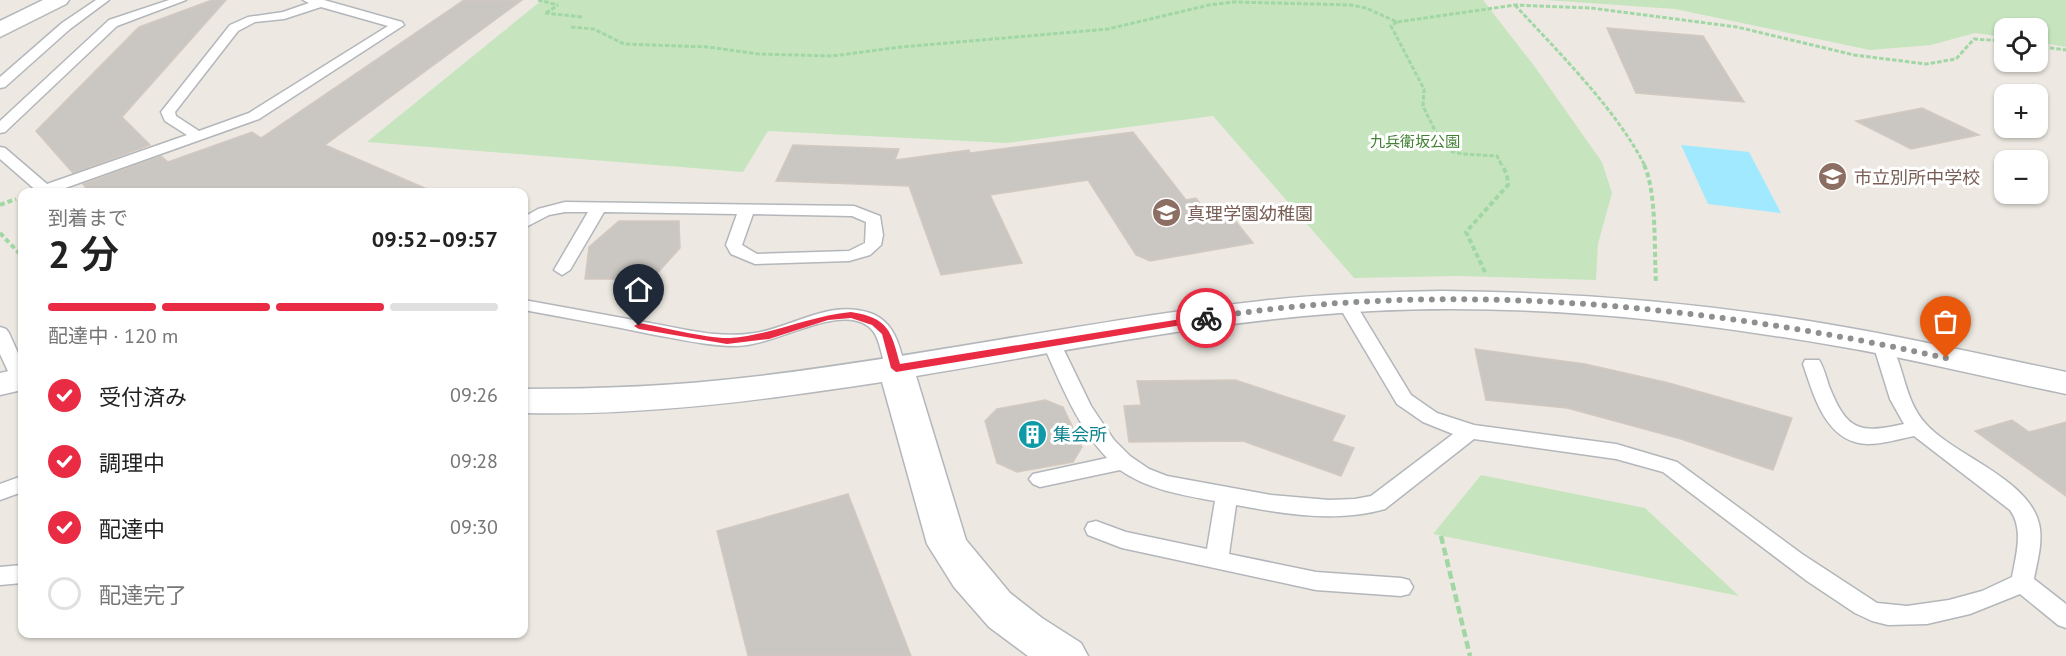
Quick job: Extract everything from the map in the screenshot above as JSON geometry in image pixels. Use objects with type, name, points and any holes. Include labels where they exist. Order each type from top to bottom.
[{"type":"street","points":[[0,30],[59,0]]},
{"type":"street","points":[[528,401],[577,402],[675,398],[828,380],[1227,314],[1346,303],[1499,300],[1569,303],[1710,316],[1882,344],[2066,383]]},
{"type":"street","points":[[896,368],[947,544],[959,563],[1000,610],[1013,622],[1065,656]]},
{"type":"lane","points":[[0,84],[66,26],[103,0]]},
{"type":"lane","points":[[0,129],[113,23],[180,0]]},
{"type":"lane","points":[[51,188],[198,136],[269,108],[398,25],[315,2],[291,14],[252,19],[234,28],[168,112],[170,118],[198,136]]},
{"type":"lane","points":[[0,151],[43,188]]},
{"type":"lane","points":[[562,270],[599,207]]},
{"type":"lane","points":[[528,221],[554,208],[599,207],[747,209],[854,211],[874,219],[876,240],[872,247],[863,253],[849,256],[755,259],[737,250],[734,245],[747,209]]},
{"type":"lane","points":[[1346,303],[1404,399],[1416,410],[1432,419],[1468,433],[1600,449],[1651,459],[1670,467],[1812,575],[1873,611],[1901,616],[1948,609],[2002,594],[2022,582],[2030,542],[2025,514],[2014,500],[1930,440],[1918,428],[1904,409],[1882,344]]},
{"type":"lane","points":[[528,306],[727,341],[769,336],[827,317],[857,316],[875,323],[886,333],[896,368]]},
{"type":"lane","points":[[0,333],[14,381]]},
{"type":"lane","points":[[1051,342],[1095,430],[1123,462],[1146,478],[1227,495],[1307,506],[1360,508],[1377,503],[1468,433]]},
{"type":"lane","points":[[1812,364],[1828,405],[1844,427],[1863,437],[1918,428]]},
{"type":"lane","points":[[1040,478],[1123,462]]},
{"type":"lane","points":[[0,492],[18,485]]},
{"type":"lane","points":[[1217,560],[1227,495]]},
{"type":"lane","points":[[1096,529],[1122,540],[1316,581],[1401,587]]},
{"type":"lane","points":[[0,576],[18,574]]},
{"type":"lane","points":[[2022,582],[2066,618]]},
{"type":"path","points":[[538,0],[558,4],[545,13],[582,17],[571,27],[594,29],[624,44],[708,47],[758,54],[832,56],[901,47],[999,40],[1108,28],[1209,5],[1234,2],[1351,5],[1366,8],[1397,22]]},
{"type":"path","points":[[1515,5],[1572,67],[1632,142],[1641,158],[1648,174],[1651,191],[1657,292]]},
{"type":"path","points":[[1490,282],[1466,232],[1508,185],[1507,175],[1497,156],[1462,154],[1450,151],[1442,145],[1423,106],[1424,89],[1391,26],[1397,22],[1515,5],[1591,8],[1713,23],[1854,55],[1926,64],[1956,59],[1974,39],[1994,40]]},
{"type":"path","points":[[2048,48],[2066,50]]},
{"type":"path","points":[[0,205],[18,198]]},
{"type":"path","points":[[0,233],[18,252]]},
{"type":"path","points":[[1442,536],[1470,656]]},
{"type":"green space","name":"九兵衛坂公園","points":[[542,0],[1483,0],[1535,67],[1602,162],[1612,193],[1598,244],[1596,280],[1459,276],[1354,278],[1213,116],[1006,143],[768,131],[743,172],[367,142]]},
{"type":"green space","points":[[1545,0],[2066,0],[2066,47],[2048,44],[2048,18],[1994,18],[1994,36],[1975,33],[1931,45],[1870,50],[1675,9]]},
{"type":"green space","points":[[1481,475],[1645,508],[1739,596],[1433,534]]},
{"type":"water","points":[[1681,145],[1749,152],[1781,213],[1708,204]]},
{"type":"building","points":[[212,0],[226,0],[122,117],[150,145],[73,173],[36,131],[139,27]]},
{"type":"building","points":[[464,0],[522,0],[325,145],[425,188],[86,188],[83,184],[161,156],[168,162],[252,132],[261,138]]},
{"type":"building","points":[[1607,28],[1703,36],[1744,102],[1636,93]]},
{"type":"building","points":[[1922,108],[1979,135],[1911,149],[1856,121]]},
{"type":"building","points":[[1133,132],[1186,200],[1196,198],[1210,217],[1230,214],[1253,243],[1150,261],[1136,255],[1088,180],[990,195],[1022,263],[941,275],[909,186],[776,181],[793,145],[899,149],[895,160],[969,150],[970,153]]},
{"type":"building","points":[[619,221],[679,221],[680,248],[652,279],[585,279],[589,247]]},
{"type":"building","points":[[1475,349],[1585,364],[1669,383],[1792,418],[1773,470],[1681,439],[1567,408],[1486,400]]},
{"type":"building","points":[[1235,380],[1345,416],[1332,441],[1354,448],[1341,476],[1243,441],[1129,442],[1124,406],[1141,405],[1137,381]]},
{"type":"building","name":"集会所","points":[[1045,400],[1063,407],[1082,447],[1073,462],[1017,472],[997,463],[985,421],[997,409]]},
{"type":"building","points":[[2012,420],[2029,432],[2066,422],[2066,496],[1975,431]]},
{"type":"building","points":[[848,494],[911,656],[748,656],[717,531]]},
{"type":"way so far","points":[[1206,318],[1346,303],[1499,300],[1569,303],[1710,316],[1845,337],[1946,358]]},
{"type":"place","name":"市立別所中学校","points":[[1833,177]]},
{"type":"place","name":"真理学園幼稚園","points":[[1166,213]]},
{"type":"place","name":"集会所","points":[[1032,434]]},
{"type":"route","points":[[639,326],[727,341],[769,336],[827,317],[851,315],[863,317],[881,327],[891,346],[896,368],[1206,318]]}]
